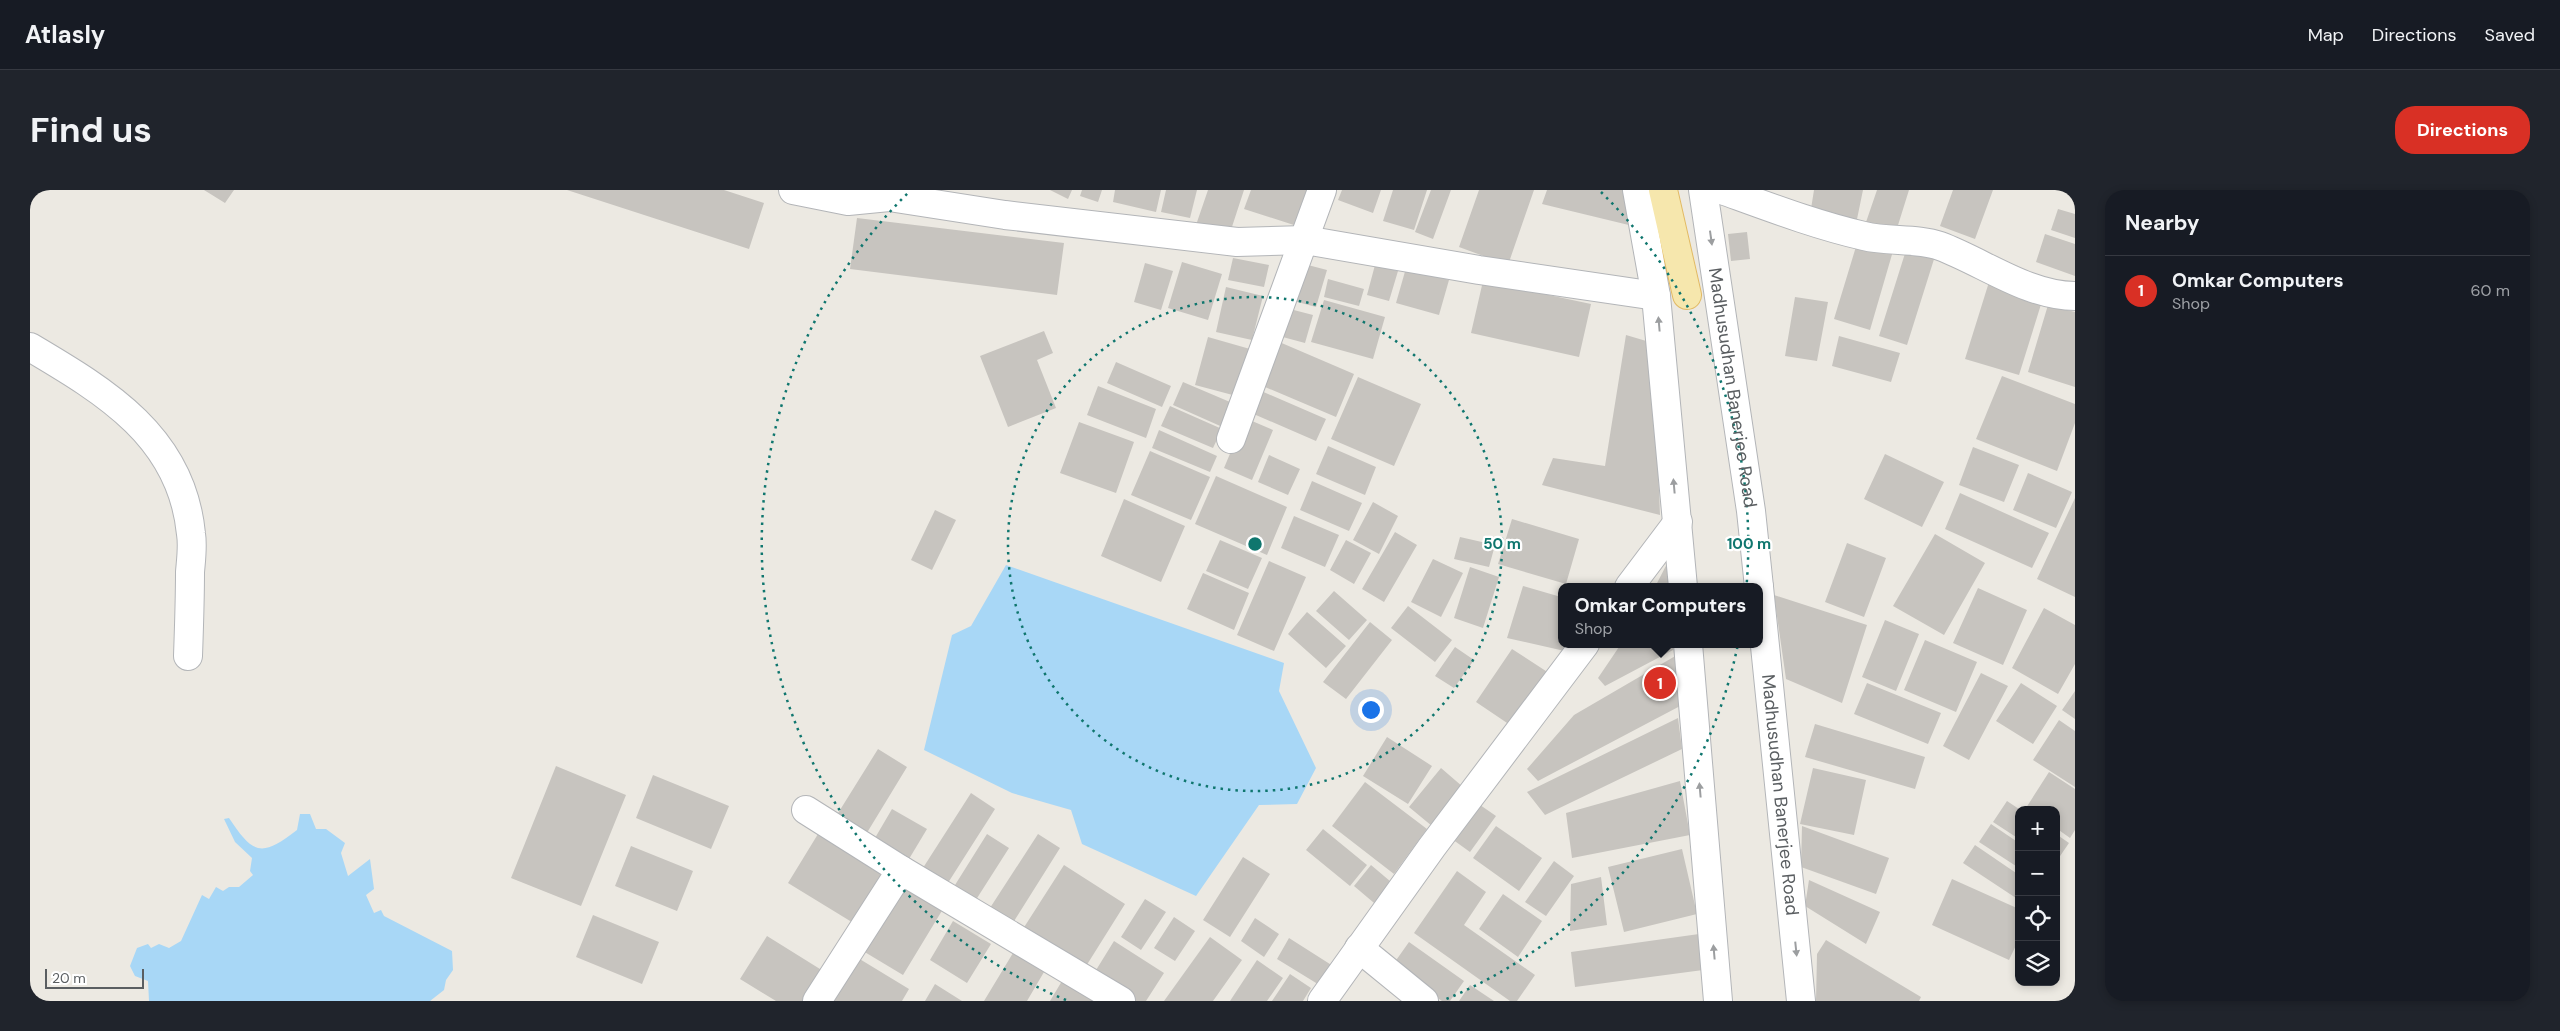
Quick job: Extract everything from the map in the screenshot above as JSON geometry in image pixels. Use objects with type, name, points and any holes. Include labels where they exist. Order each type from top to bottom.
[{"type":"main road","points":[[1663,190],[1687,295]]},
{"type":"street","points":[[793,190],[848,202],[890,194],[1005,216],[1237,242],[1305,240],[1479,270],[1656,296]]},
{"type":"street","points":[[1231,439],[1322,190]]},
{"type":"street","points":[[1637,190],[1656,296],[1683,583]]},
{"type":"street","name":"Madhusudhan Banerjee Road","points":[[1703,190],[1751,511],[1759,583]]},
{"type":"street","points":[[1722,190],[1782,212],[1866,236],[1938,245],[1989,270],[2058,296],[2075,296]]},
{"type":"street","points":[[30,347],[78,375],[127,411],[164,453],[182,489],[191,534],[188,656]]},
{"type":"street","points":[[1632,583],[1678,522]]},
{"type":"street","name":"Madhusudhan Banerjee Road","points":[[1763,626],[1801,1001]]},
{"type":"street","points":[[1322,1001],[1432,847],[1582,648]]},
{"type":"street","points":[[1688,648],[1718,1001]]},
{"type":"street","points":[[806,810],[901,870],[1121,1001]]},
{"type":"street","points":[[817,1001],[901,870]]},
{"type":"street","points":[[1359,948],[1424,1001]]},
{"type":"water","points":[[1006,565],[1284,663],[1279,691],[1316,768],[1297,804],[1259,805],[1196,896],[1082,844],[1071,810],[1012,793],[924,750],[952,635],[971,626]]},
{"type":"water","points":[[300,814],[310,814],[316,829],[326,829],[345,843],[341,853],[348,876],[370,859],[374,889],[366,895],[374,913],[381,910],[384,916],[452,951],[453,970],[446,980],[444,990],[430,1001],[149,1001],[148,981],[135,976],[130,966],[137,948],[148,944],[151,948],[159,944],[169,948],[181,941],[202,895],[209,899],[216,887],[223,891],[229,887],[239,887],[253,875],[250,871],[252,858],[235,842],[224,819],[229,818],[237,830],[252,845],[258,848],[266,848],[275,845],[297,830]]},
{"type":"building","points":[[204,190],[234,190],[225,203]]},
{"type":"building","points":[[567,190],[724,190],[764,203],[749,249]]},
{"type":"building","points":[[1050,190],[1072,190],[1068,199]]},
{"type":"building","points":[[1082,190],[1102,190],[1098,202],[1080,196]]},
{"type":"building","points":[[1115,190],[1161,190],[1156,212],[1113,202]]},
{"type":"building","points":[[1166,190],[1197,190],[1190,218],[1161,212]]},
{"type":"building","points":[[1208,190],[1244,190],[1229,236],[1196,225]]},
{"type":"building","points":[[1251,190],[1312,190],[1300,227],[1244,209]]},
{"type":"building","points":[[1342,190],[1381,190],[1373,213],[1338,200]]},
{"type":"building","points":[[1393,190],[1427,190],[1414,230],[1383,221]]},
{"type":"building","points":[[1431,190],[1451,190],[1433,239],[1415,232]]},
{"type":"building","points":[[1479,190],[1534,190],[1508,265],[1459,247]]},
{"type":"building","points":[[1547,190],[1625,190],[1637,227],[1542,204]]},
{"type":"building","points":[[1814,190],[1863,190],[1856,224],[1810,215]]},
{"type":"building","points":[[1877,190],[1909,190],[1894,238],[1864,228]]},
{"type":"building","points":[[1953,190],[1993,190],[1975,239],[1940,226]]},
{"type":"building","points":[[2058,209],[2075,214],[2075,238],[2051,230]]},
{"type":"building","points":[[857,218],[1064,243],[1057,295],[850,269]]},
{"type":"building","points":[[1747,232],[1750,259],[1731,261],[1728,234]]},
{"type":"building","points":[[2045,234],[2075,244],[2075,276],[2036,262]]},
{"type":"building","points":[[1858,240],[1893,251],[1870,330],[1834,319]]},
{"type":"building","points":[[1907,247],[1935,256],[1907,345],[1879,336]]},
{"type":"building","points":[[1233,258],[1269,265],[1264,287],[1228,280]]},
{"type":"building","points":[[1182,262],[1222,274],[1208,320],[1168,308]]},
{"type":"building","points":[[1145,263],[1173,271],[1161,310],[1134,302]]},
{"type":"building","points":[[1304,264],[1327,270],[1316,307],[1294,301]]},
{"type":"building","points":[[1375,265],[1398,271],[1389,301],[1367,295]]},
{"type":"building","points":[[1406,268],[1449,280],[1439,315],[1396,303]]},
{"type":"building","points":[[1328,279],[1364,289],[1359,306],[1324,297]]},
{"type":"building","points":[[1483,281],[1591,304],[1579,357],[1471,333]]},
{"type":"building","points":[[1989,282],[2043,298],[2019,375],[1965,359]]},
{"type":"building","points":[[1226,287],[1263,296],[1252,340],[1216,332]]},
{"type":"building","points":[[1795,297],[1828,302],[1817,361],[1785,356]]},
{"type":"building","points":[[1324,300],[1385,317],[1373,359],[1311,342]]},
{"type":"building","points":[[2048,305],[2075,312],[2075,387],[2028,372]]},
{"type":"building","points":[[1286,308],[1313,315],[1305,343],[1279,336]]},
{"type":"building","points":[[1044,331],[1053,353],[1037,360],[1056,408],[1008,427],[980,356]]},
{"type":"building","points":[[1626,335],[1653,343],[1660,515],[1542,485],[1553,458],[1605,466]]},
{"type":"building","points":[[1839,336],[1900,353],[1891,382],[1832,366]]},
{"type":"building","points":[[1208,337],[1257,351],[1244,398],[1195,385]]},
{"type":"building","points":[[1277,341],[1354,374],[1336,417],[1258,384]]},
{"type":"building","points":[[1116,362],[1171,386],[1162,407],[1107,383]]},
{"type":"building","points":[[2002,376],[2075,404],[2075,423],[2057,471],[1976,439]]},
{"type":"building","points":[[1358,377],[1421,404],[1394,466],[1331,439]]},
{"type":"building","points":[[1183,382],[1237,405],[1227,429],[1173,405]]},
{"type":"building","points":[[1098,386],[1156,409],[1146,438],[1087,415]]},
{"type":"building","points":[[1259,390],[1326,419],[1316,441],[1249,412]]},
{"type":"building","points":[[1170,406],[1222,429],[1213,448],[1161,426]]},
{"type":"building","points":[[1245,418],[1273,430],[1252,480],[1224,468]]},
{"type":"building","points":[[1079,422],[1134,442],[1116,493],[1060,473]]},
{"type":"building","points":[[1159,430],[1217,456],[1210,472],[1152,448]]},
{"type":"building","points":[[1328,446],[1376,467],[1365,495],[1316,474]]},
{"type":"building","points":[[1973,447],[2019,465],[2004,502],[1959,485]]},
{"type":"building","points":[[1150,451],[1210,477],[1191,520],[1131,495]]},
{"type":"building","points":[[1885,454],[1944,482],[1922,527],[1864,499]]},
{"type":"building","points":[[1269,455],[1300,469],[1288,495],[1258,482]]},
{"type":"building","points":[[2028,473],[2072,492],[2056,528],[2013,510]]},
{"type":"building","points":[[1216,476],[1287,507],[1267,555],[1195,524]]},
{"type":"building","points":[[1312,481],[1362,503],[1349,531],[1300,510]]},
{"type":"building","points":[[1960,493],[2049,533],[2032,568],[1945,529]]},
{"type":"building","points":[[2075,498],[2075,597],[2037,579]]},
{"type":"building","points":[[1124,499],[1185,526],[1161,582],[1101,556]]},
{"type":"building","points":[[1373,502],[1398,516],[1379,554],[1353,540]]},
{"type":"building","points":[[935,510],[956,520],[932,570],[911,560]]},
{"type":"building","points":[[1294,516],[1339,535],[1325,567],[1281,548]]},
{"type":"building","points":[[1512,519],[1579,539],[1566,583],[1498,564]]},
{"type":"building","points":[[1395,532],[1417,545],[1384,602],[1362,589]]},
{"type":"building","points":[[1935,534],[1985,563],[1944,635],[1893,606]]},
{"type":"building","points":[[1460,537],[1495,545],[1489,567],[1454,559]]},
{"type":"building","points":[[1220,540],[1262,558],[1248,589],[1206,571]]},
{"type":"building","points":[[1346,540],[1371,553],[1354,584],[1330,570]]},
{"type":"building","points":[[1847,543],[1886,558],[1864,617],[1825,602]]},
{"type":"building","points":[[1672,554],[1672,583],[1657,583]]},
{"type":"building","points":[[1433,559],[1463,573],[1441,617],[1411,602]]},
{"type":"building","points":[[1269,561],[1306,577],[1274,651],[1237,635]]},
{"type":"building","points":[[1470,567],[1499,577],[1483,628],[1454,618]]},
{"type":"building","points":[[1203,573],[1249,593],[1234,630],[1187,609]]},
{"type":"building","points":[[1523,586],[1558,596],[1558,648],[1572,648],[1569,652],[1507,638]]},
{"type":"building","points":[[1978,588],[2027,610],[2003,665],[1953,643]]},
{"type":"building","points":[[1334,591],[1367,620],[1349,640],[1316,611]]},
{"type":"building","points":[[1774,595],[1867,625],[1842,703],[1786,679]]},
{"type":"building","points":[[1408,606],[1452,640],[1435,662],[1391,628]]},
{"type":"building","points":[[2044,608],[2075,625],[2075,664],[2058,694],[2012,668]]},
{"type":"building","points":[[1307,612],[1346,646],[1326,668],[1288,634]]},
{"type":"building","points":[[1885,620],[1919,634],[1896,691],[1862,677]]},
{"type":"building","points":[[1370,622],[1392,640],[1346,699],[1323,682]]},
{"type":"building","points":[[1925,640],[1977,662],[1956,712],[1904,690]]},
{"type":"building","points":[[1455,647],[1474,660],[1454,688],[1435,676]]},
{"type":"building","points":[[1618,648],[1673,648],[1673,650],[1605,686],[1598,678]]},
{"type":"building","points":[[1512,649],[1552,675],[1516,729],[1476,702]]},
{"type":"building","points":[[1677,655],[1682,705],[1538,781],[1527,769],[1574,715]]},
{"type":"building","points":[[1981,673],[2008,686],[1969,760],[1943,746]]},
{"type":"building","points":[[1867,683],[1941,713],[1928,744],[1854,714]]},
{"type":"building","points":[[2021,683],[2057,706],[2033,744],[1996,721]]},
{"type":"building","points":[[2075,691],[2075,719],[2062,710]]},
{"type":"building","points":[[1678,718],[1682,749],[1545,815],[1527,792]]},
{"type":"building","points":[[2059,720],[2075,731],[2075,787],[2033,760]]},
{"type":"building","points":[[1815,724],[1925,757],[1915,789],[1805,757]]},
{"type":"building","points":[[1387,737],[1432,766],[1408,804],[1363,776]]},
{"type":"building","points":[[878,749],[907,767],[865,836],[835,818]]},
{"type":"building","points":[[556,766],[626,795],[581,906],[511,878]]},
{"type":"building","points":[[1441,768],[1470,793],[1438,831],[1409,807]]},
{"type":"building","points":[[1813,768],[1866,780],[1854,835],[1800,824]]},
{"type":"building","points":[[2049,772],[2075,789],[2075,830],[2070,838],[2060,831],[2060,806],[2027,806]]},
{"type":"building","points":[[653,775],[729,806],[711,849],[636,818]]},
{"type":"building","points":[[1680,781],[1690,835],[1572,858],[1566,813]]},
{"type":"building","points":[[1365,782],[1427,829],[1394,874],[1332,826]]},
{"type":"building","points":[[971,793],[995,809],[946,886],[921,871]]},
{"type":"building","points":[[1470,798],[1496,816],[1470,852],[1445,834]]},
{"type":"building","points":[[2007,801],[2015,806],[2015,836],[1993,822]]},
{"type":"building","points":[[892,809],[927,829],[909,859],[875,838]]},
{"type":"building","points":[[1991,824],[2015,840],[2015,865],[1979,842]]},
{"type":"building","points":[[1496,826],[1542,858],[1519,891],[1473,858]]},
{"type":"building","points":[[1802,826],[1889,858],[1876,894],[1801,867]]},
{"type":"building","points":[[1323,829],[1367,865],[1350,886],[1306,850]]},
{"type":"building","points":[[818,834],[884,875],[855,924],[788,883]]},
{"type":"building","points":[[987,834],[1009,848],[972,906],[950,893]]},
{"type":"building","points":[[1038,834],[1060,848],[1011,926],[988,911]]},
{"type":"building","points":[[2060,837],[2069,843],[2060,856]]},
{"type":"building","points":[[1975,845],[2015,872],[2015,897],[1963,863]]},
{"type":"building","points":[[631,846],[693,871],[677,911],[615,886]]},
{"type":"building","points":[[1682,849],[1697,914],[1624,932],[1608,867]]},
{"type":"building","points":[[1243,857],[1270,874],[1230,937],[1203,920]]},
{"type":"building","points":[[1554,861],[1574,876],[1546,916],[1525,902]]},
{"type":"building","points":[[1064,865],[1125,904],[1083,971],[1021,932]]},
{"type":"building","points":[[1371,865],[1397,887],[1380,908],[1354,886]]},
{"type":"building","points":[[1457,871],[1486,892],[1464,925],[1535,975],[1517,1001],[1510,1001],[1414,933]]},
{"type":"building","points":[[1601,877],[1607,925],[1570,931],[1571,884]]},
{"type":"building","points":[[1952,879],[2015,907],[2015,947],[2009,960],[1932,925]]},
{"type":"building","points":[[1809,880],[1880,912],[1866,944],[1805,906]]},
{"type":"building","points":[[902,885],[943,909],[903,975],[863,951]]},
{"type":"building","points":[[1503,894],[1542,921],[1518,957],[1479,929]]},
{"type":"building","points":[[1145,899],[1166,912],[1141,950],[1121,937]]},
{"type":"building","points":[[593,915],[659,942],[642,984],[576,957]]},
{"type":"building","points":[[1174,917],[1195,931],[1175,961],[1154,948]]},
{"type":"building","points":[[1255,918],[1279,934],[1264,957],[1241,941]]},
{"type":"building","points":[[953,921],[991,944],[967,983],[930,960]]},
{"type":"building","points":[[1699,934],[1703,970],[1575,987],[1571,952]]},
{"type":"building","points":[[767,936],[828,974],[812,1001],[776,1001],[740,979]]},
{"type":"building","points":[[1210,937],[1242,960],[1213,1001],[1164,1001]]},
{"type":"building","points":[[1289,938],[1333,966],[1321,986],[1277,959]]},
{"type":"building","points":[[1826,940],[1921,997],[1919,1001],[1816,1001],[1817,954]]},
{"type":"building","points":[[1114,941],[1164,973],[1146,1001],[1135,1001],[1093,975]]},
{"type":"building","points":[[1409,942],[1464,981],[1450,1001],[1442,1001],[1392,966]]},
{"type":"building","points":[[1013,953],[1044,972],[1027,1001],[984,1001]]},
{"type":"building","points":[[858,958],[909,989],[902,1001],[832,1001]]},
{"type":"building","points":[[1257,960],[1283,978],[1267,1001],[1230,1001]]},
{"type":"building","points":[[1290,974],[1311,988],[1303,1001],[1272,1001]]},
{"type":"building","points":[[1065,976],[1095,1001],[1050,1001]]},
{"type":"building","points":[[935,984],[962,1001],[925,1001]]},
{"type":"building","points":[[1470,985],[1494,1001],[1459,1001]]},
{"type":"place","name":"Omkar Computers","points":[[1660,683]]}]
